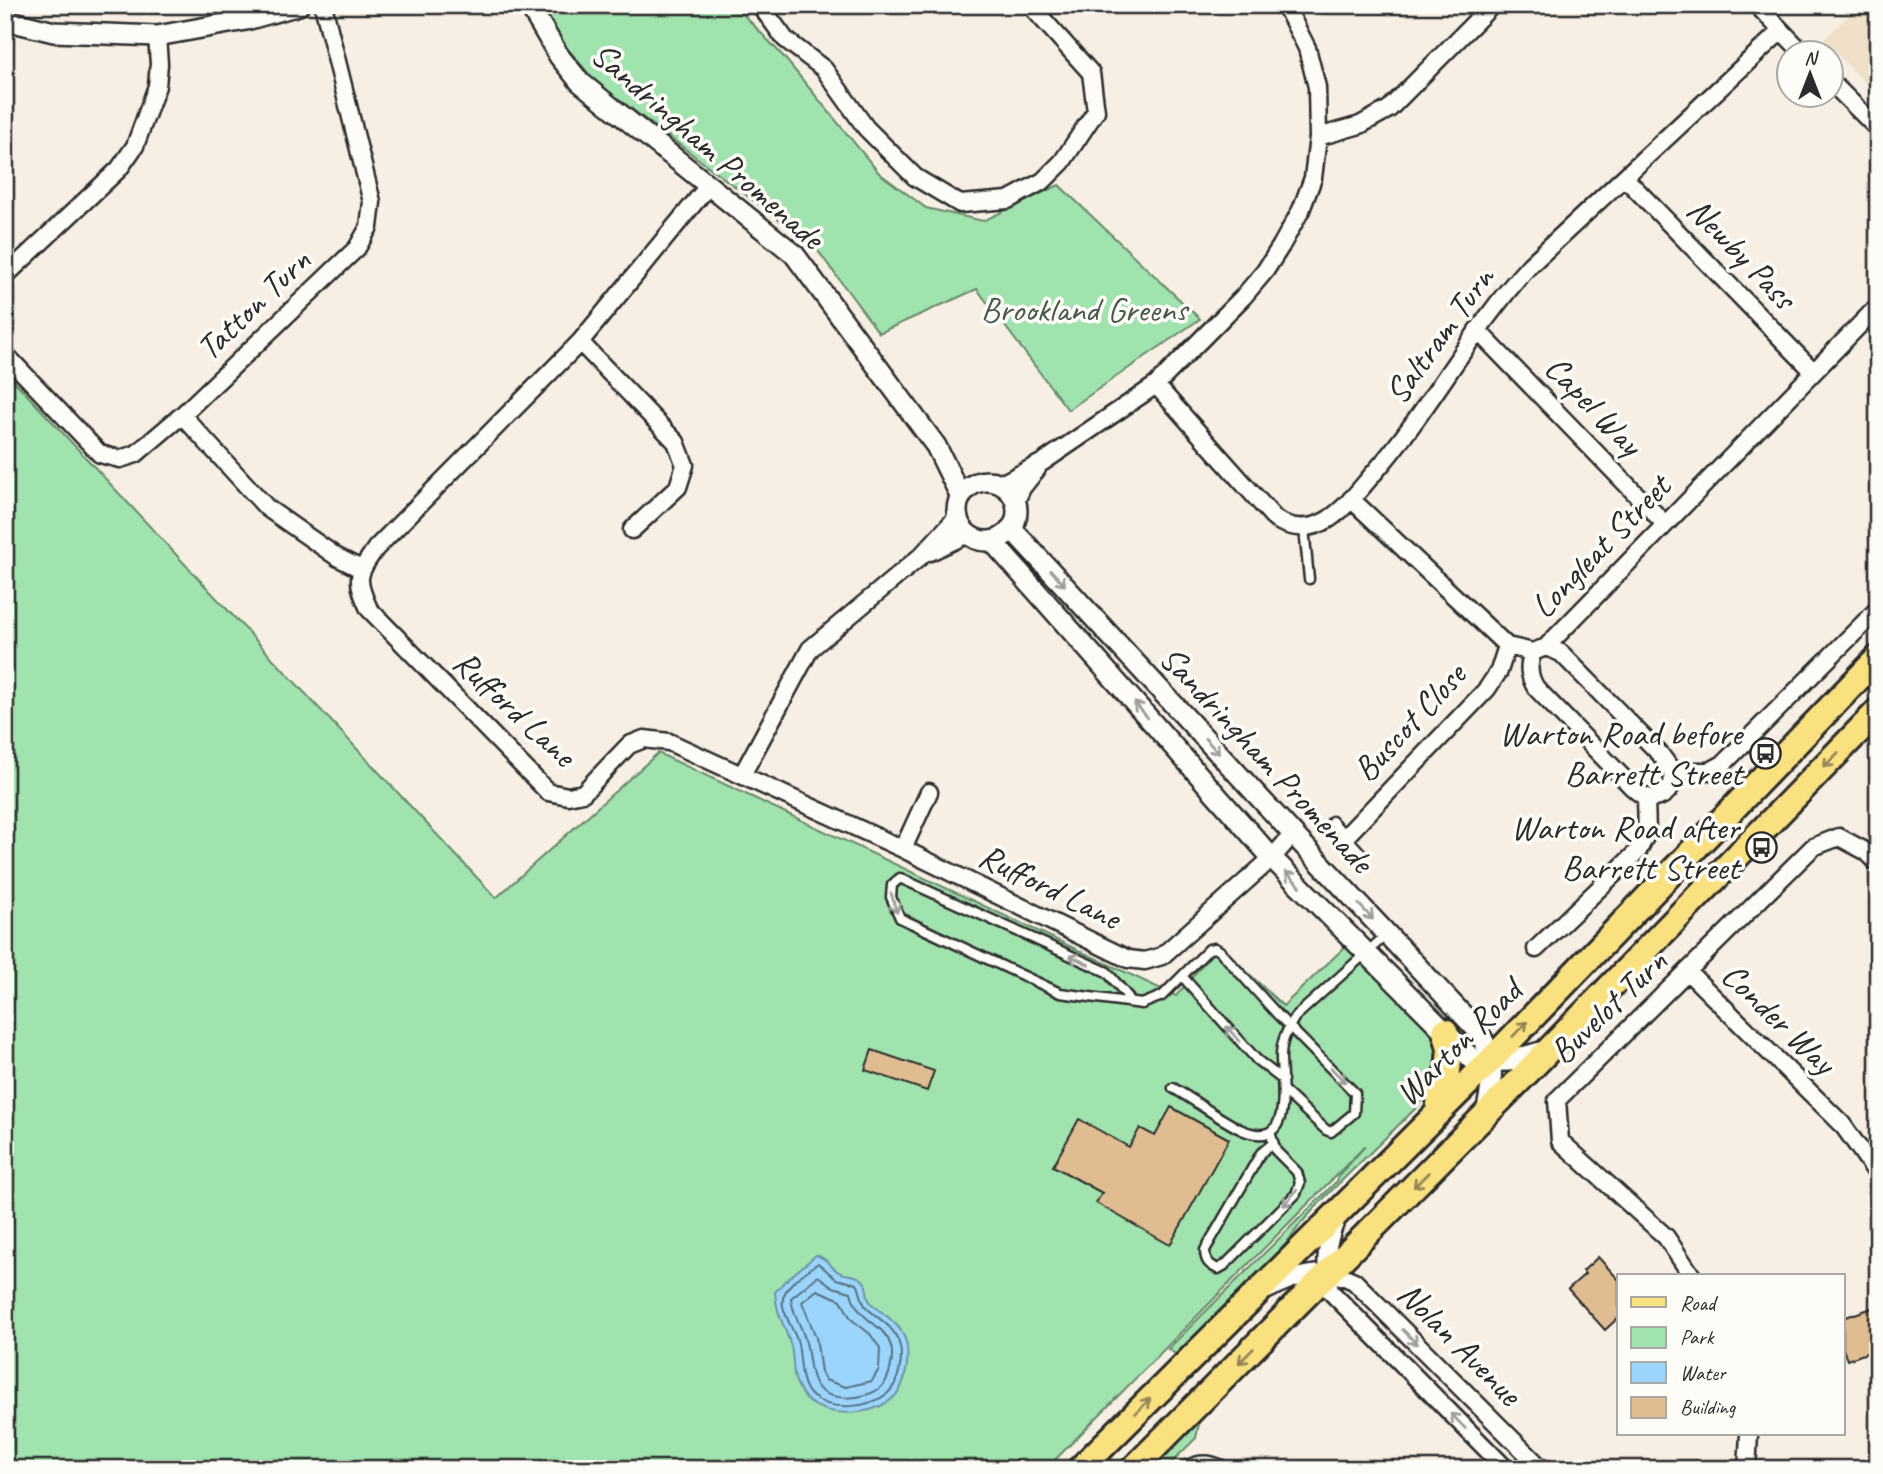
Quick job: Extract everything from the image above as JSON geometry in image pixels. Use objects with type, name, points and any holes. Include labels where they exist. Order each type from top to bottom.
[{"type":"main road","name":"Warton Road","points":[[1080,1469],[1490,1061],[1878,658]]},
{"type":"main road","name":"Warton Road","points":[[1133,1469],[1549,1049],[1878,711]]},
{"type":"main road","points":[[1438,1112],[1441,1089],[1448,1071],[1450,1048],[1445,1031]]},
{"type":"street","points":[[5,20],[54,33],[158,36],[246,20],[299,5]]},
{"type":"street","name":"Tatton Turn","points":[[5,354],[100,454],[120,459],[136,454],[182,415],[358,248],[369,227],[372,202],[323,5]]},
{"type":"street","name":"Sandringham Promenade","points":[[529,5],[559,56],[580,82],[794,254],[936,446],[961,497]]},
{"type":"street","name":"Sandringham Promenade","points":[[541,5],[542,26]]},
{"type":"street","points":[[760,5],[785,39],[824,69],[866,128],[915,177],[960,205],[1008,200],[1043,181],[1062,162],[1096,111],[1091,73],[1030,5]]},
{"type":"street","points":[[999,485],[1043,462],[1156,385],[1265,271],[1301,210],[1313,178],[1318,137],[1317,87],[1307,48],[1285,5]]},
{"type":"street","points":[[1318,137],[1360,125],[1389,109],[1492,5]]},
{"type":"street","points":[[1757,5],[1788,38]]},
{"type":"street","name":"Saltram Turn","points":[[1304,528],[1331,518],[1403,440],[1477,330],[1530,265],[1781,31]]},
{"type":"street","points":[[5,276],[119,169],[135,146],[157,86],[158,36]]},
{"type":"street","points":[[1844,96],[1878,129]]},
{"type":"street","name":"Newby Pass","points":[[1625,178],[1813,371]]},
{"type":"street","points":[[182,415],[267,508],[337,557],[361,569],[376,548],[580,342],[709,185]]},
{"type":"street","name":"Longleat Street","points":[[1351,499],[1507,646],[1540,649],[1878,306]]},
{"type":"street","name":"Capel Way","points":[[1477,330],[1665,524]]},
{"type":"street","points":[[580,342],[676,442],[685,465],[678,487],[632,530]]},
{"type":"street","points":[[1156,385],[1275,519],[1287,527],[1304,528]]},
{"type":"street","name":"Sandringham Promenade","points":[[936,446],[979,483]]},
{"type":"street","points":[[1015,503],[1006,489],[999,485],[979,483],[961,497],[957,517],[959,524],[975,539],[992,541],[1006,534],[1015,520],[1015,503],[1022,488],[1043,462]]},
{"type":"street","points":[[742,775],[810,649],[921,556],[957,517]]},
{"type":"street","name":"Sandringham Promenade","points":[[992,541],[1272,858],[1475,1062],[1490,1061],[1486,1043],[1478,1031],[1011,528]]},
{"type":"street","points":[[921,556],[968,534]]},
{"type":"street","name":"Rufford Lane","points":[[361,569],[359,587],[369,608],[548,792],[568,796],[583,793],[629,745],[644,739],[669,742],[903,849],[1128,959],[1145,961],[1161,956],[1272,858],[1293,834]]},
{"type":"street","points":[[1672,771],[1710,771],[1723,764],[1878,609]]},
{"type":"street","name":"Buscot Close","points":[[1347,835],[1487,689],[1499,671],[1507,646]]},
{"type":"street","points":[[1540,649],[1561,653],[1660,754],[1672,771],[1673,783],[1669,792],[1661,797],[1646,797],[1631,786],[1536,688],[1530,679],[1528,665],[1540,649]]},
{"type":"street","points":[[903,849],[929,792]]},
{"type":"street","points":[[1536,949],[1638,851],[1647,833],[1646,797]]},
{"type":"street","name":"Buvelot Turn","points":[[1691,1274],[1666,1237],[1560,1141],[1557,1100],[1813,847],[1839,837],[1867,852],[1878,863]]},
{"type":"street","name":"Conder Way","points":[[1688,972],[1843,1124],[1878,1175]]},
{"type":"street","points":[[1486,1113],[1493,1085],[1490,1061],[1508,1061],[1549,1049]]},
{"type":"street","name":"Nolan Avenue","points":[[1341,1208],[1328,1240],[1325,1270],[1330,1291],[1506,1469]]},
{"type":"street","name":"Nolan Avenue","points":[[1248,1302],[1300,1275],[1327,1274],[1354,1282],[1542,1469]]},
{"type":"street","points":[[1746,1469],[1749,1436]]},
{"type":"street","points":[[1188,1469],[1204,1464],[1221,1469]]},
{"type":"lane","points":[[1304,528],[1309,579]]},
{"type":"lane","points":[[1332,821],[1361,853]]},
{"type":"lane","points":[[1129,1002],[1128,997],[1107,972],[900,878],[892,885],[891,897],[897,914],[907,922],[1060,993],[1142,1004],[1161,996],[1209,949],[1215,948],[1355,1093],[1354,1113],[1331,1132],[1283,1090]]},
{"type":"lane","points":[[1173,1088],[1243,1130],[1258,1134],[1270,1132],[1278,1125],[1283,1109],[1281,1056],[1284,1034],[1295,1017],[1387,934]]},
{"type":"lane","points":[[1182,976],[1257,1060],[1283,1080]]},
{"type":"lane","points":[[1270,1132],[1276,1150],[1297,1172],[1300,1183],[1296,1194],[1226,1265],[1218,1269],[1210,1265],[1205,1258],[1205,1250],[1261,1153],[1273,1143]]},
{"type":"shaded area","points":[[1860,5],[1878,5],[1878,96],[1844,61],[1844,38],[1825,38]]},
{"type":"green space","name":"Brookland Greens","points":[[543,5],[748,5],[743,14],[783,56],[879,173],[926,208],[983,221],[1059,185],[1200,319],[1068,410],[977,289],[879,333],[815,247],[596,82],[547,25]]},
{"type":"green space","points":[[5,371],[496,898],[658,753],[1176,996],[1219,945],[1283,1006],[1349,943],[1435,1036],[1443,1051],[1428,1092],[1419,1105],[1302,1222],[1273,1261],[1177,1355],[1168,1349],[1338,1180],[1365,1146],[1046,1469],[5,1469]]},
{"type":"green space","points":[[1200,1419],[1196,1438],[1165,1469],[1146,1469]]},
{"type":"water","points":[[816,1255],[841,1273],[863,1280],[871,1303],[896,1324],[904,1335],[908,1355],[902,1386],[894,1397],[875,1408],[852,1413],[829,1411],[809,1402],[796,1382],[791,1347],[775,1292]]},
{"type":"building","points":[[872,1050],[934,1071],[927,1091],[865,1070]]},
{"type":"building","points":[[1171,1107],[1229,1139],[1170,1245],[1096,1203],[1102,1193],[1053,1166],[1079,1119],[1129,1147],[1140,1128],[1155,1136]]},
{"type":"building","points":[[1598,1257],[1617,1278],[1617,1319],[1605,1330],[1568,1289],[1585,1274],[1583,1271]]},
{"type":"building","points":[[1878,1306],[1878,1349],[1847,1360],[1844,1352],[1844,1318]]},
{"type":"place","name":"Warton Road before Barrett Street","points":[[1765,753]]},
{"type":"place","name":"Warton Road after Barrett Street","points":[[1762,847]]}]
